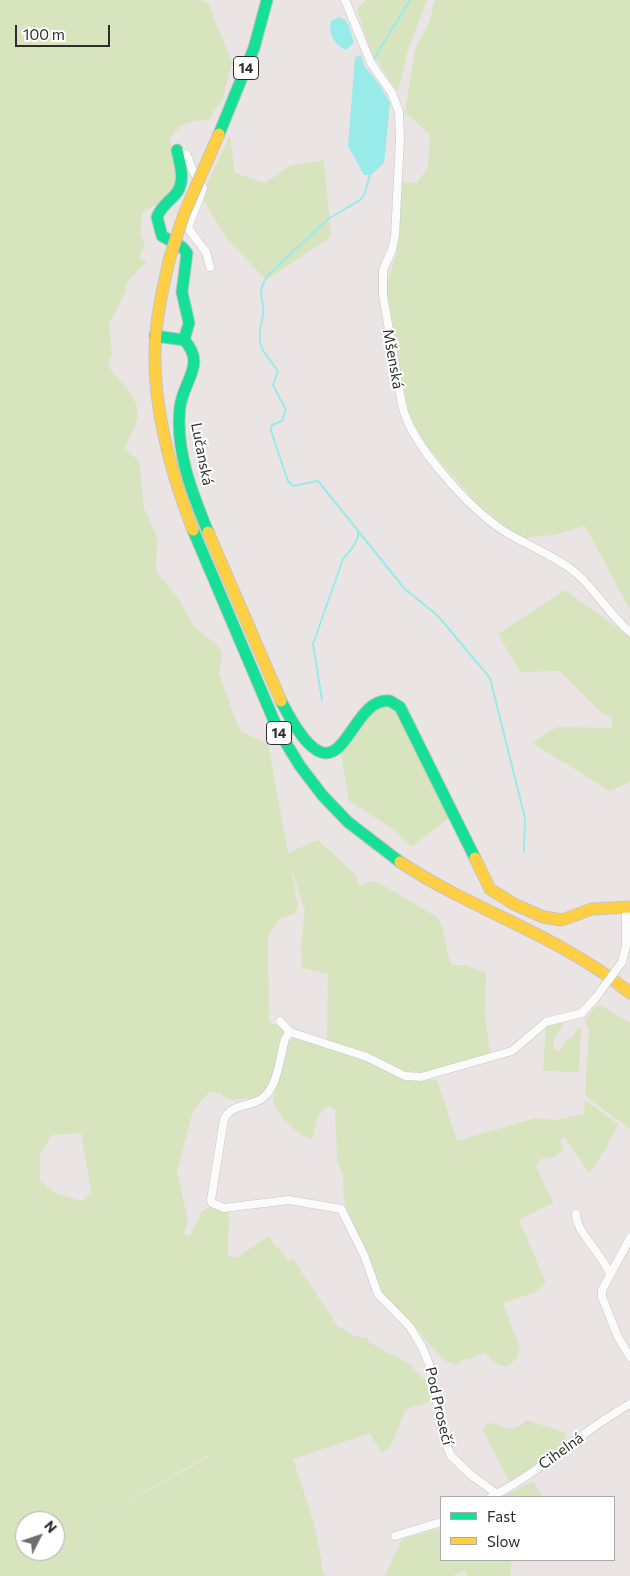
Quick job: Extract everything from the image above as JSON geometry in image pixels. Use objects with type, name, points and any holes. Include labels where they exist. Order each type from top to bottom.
[{"type":"main road","name":"14","points":[[267,0],[254,48],[184,214],[170,257],[155,336],[156,398],[169,463],[178,492],[278,730],[308,780],[352,827],[397,862],[472,903],[585,960],[630,993]]},
{"type":"main road","points":[[155,336],[184,340],[189,323],[182,292],[187,254],[182,247],[162,236],[157,217],[162,206],[175,196],[182,185],[177,150]]},
{"type":"main road","name":"Lučanská","points":[[184,340],[191,347],[195,360],[193,373],[181,398],[179,414],[185,461],[190,482],[211,538],[258,647],[298,732],[308,745],[321,751],[334,750],[346,743],[363,713],[372,703],[382,698],[391,700],[400,705],[405,713],[490,889],[543,918],[559,920],[582,911],[628,907]]},
{"type":"street","name":"Mšenská","points":[[345,0],[371,63],[392,93],[399,112],[400,139],[395,236],[392,250],[383,270],[383,294],[406,419],[419,443],[475,509],[503,530],[575,572],[630,632]]},
{"type":"street","points":[[177,150],[187,154],[192,169],[202,185],[202,193],[188,228],[206,252],[210,267]]},
{"type":"street","points":[[280,1021],[290,1032],[367,1057],[405,1076],[421,1077],[512,1050],[546,1022],[582,1013],[597,996],[622,962],[626,946],[628,907]]},
{"type":"street","name":"Pod Prosečí","points":[[290,1032],[284,1039],[269,1090],[259,1101],[232,1109],[224,1119],[211,1200],[212,1204],[224,1208],[289,1200],[341,1208],[364,1255],[378,1294],[410,1327],[422,1347],[429,1364],[445,1442],[451,1456],[494,1496]]},
{"type":"street","points":[[576,1214],[577,1222],[604,1261],[610,1275]]},
{"type":"street","points":[[630,1238],[602,1290],[602,1297],[618,1337],[630,1357]]},
{"type":"street","name":"Cihelná","points":[[494,1496],[526,1476],[570,1442],[630,1404]]},
{"type":"street","points":[[395,1536],[440,1522]]},
{"type":"green space","points":[[0,0],[197,0],[208,3],[232,62],[223,98],[209,119],[186,123],[170,139],[176,177],[175,185],[169,196],[142,214],[140,236],[145,243],[139,258],[147,261],[127,282],[125,293],[109,324],[112,354],[108,366],[132,396],[138,413],[132,434],[124,448],[139,461],[144,508],[157,537],[156,572],[178,598],[195,628],[219,646],[222,657],[219,674],[240,731],[268,744],[288,853],[318,840],[356,875],[359,887],[372,881],[379,883],[437,917],[452,965],[466,965],[486,973],[485,1014],[490,1054],[428,1074],[405,1073],[327,1041],[328,974],[302,968],[301,946],[305,910],[290,865],[298,907],[295,914],[280,918],[268,936],[269,1022],[284,1028],[270,1087],[259,1098],[230,1100],[221,1094],[210,1091],[193,1111],[177,1171],[188,1220],[184,1234],[190,1236],[202,1211],[210,1207],[229,1212],[228,1255],[237,1258],[268,1236],[289,1261],[293,1259],[337,1325],[354,1336],[366,1338],[378,1348],[407,1362],[430,1385],[431,1398],[429,1402],[406,1409],[390,1448],[381,1453],[370,1433],[293,1459],[313,1520],[322,1562],[322,1571],[325,1576],[0,1576]],"holes":[[[81,1133],[91,1192],[82,1201],[56,1194],[40,1181],[40,1154],[52,1135]],[[207,1456],[208,1457],[80,1529]]]},
{"type":"green space","points":[[366,0],[427,0],[408,50],[398,92],[371,52],[357,10]]},
{"type":"green space","points":[[435,0],[630,0],[630,610],[585,526],[554,535],[520,538],[480,507],[421,440],[409,414],[388,315],[386,287],[396,254],[401,181],[417,183],[428,167],[430,135],[405,112],[415,50],[429,23]]},
{"type":"green space","points":[[230,135],[235,173],[265,183],[290,166],[324,160],[331,237],[266,280],[227,239],[204,201],[208,182]]},
{"type":"green space","points":[[565,590],[630,637],[630,782],[610,791],[532,743],[557,727],[612,728],[612,716],[603,714],[560,671],[520,672],[498,634]]},
{"type":"green space","points":[[382,707],[390,707],[396,711],[450,817],[411,847],[390,827],[349,801],[341,754],[353,741],[368,714]]},
{"type":"green space","points":[[601,1005],[630,1023],[630,1129],[585,1096],[589,1029],[585,1021],[595,1007]]},
{"type":"green space","points":[[561,1021],[563,1025],[554,1039],[554,1048],[557,1051],[560,1051],[565,1041],[573,1037],[578,1028],[581,1028],[579,1072],[543,1071],[546,1026]]},
{"type":"green space","points":[[294,1037],[349,1054],[405,1079],[437,1080],[457,1141],[535,1118],[556,1120],[584,1114],[585,1100],[618,1124],[605,1150],[589,1173],[565,1137],[560,1140],[564,1150],[550,1159],[546,1157],[540,1160],[536,1166],[553,1203],[519,1220],[546,1283],[536,1292],[503,1303],[520,1348],[516,1359],[507,1367],[500,1366],[484,1353],[469,1359],[463,1359],[457,1365],[445,1361],[420,1332],[382,1296],[344,1201],[343,1175],[337,1161],[335,1110],[330,1106],[321,1111],[317,1119],[313,1138],[309,1139],[286,1121],[274,1103],[273,1097],[286,1045]]},
{"type":"green space","points":[[527,1420],[566,1433],[565,1444],[548,1454],[544,1461],[530,1471],[509,1481],[483,1430],[487,1424],[494,1423],[511,1429]]},
{"type":"green space","points":[[533,1481],[541,1496],[504,1496]]},
{"type":"green space","points":[[440,1528],[440,1561],[512,1561],[510,1576],[466,1576],[466,1570],[452,1576],[385,1576],[402,1539]]},
{"type":"water","points":[[339,17],[345,20],[349,26],[354,43],[346,50],[335,42],[330,30],[331,21]]},
{"type":"water","points":[[361,55],[365,67],[379,84],[390,103],[384,163],[371,175],[364,175],[348,146],[355,57]]},
{"type":"waterway","points":[[373,60],[410,0]]},
{"type":"waterway","points":[[370,174],[365,193],[360,200],[328,219],[268,275],[264,282],[261,293],[264,310],[260,342],[264,352],[278,372],[273,385],[286,410],[282,421],[272,425],[271,431],[288,481],[293,486],[318,481],[404,588],[438,616],[490,678],[525,818],[524,851]]},
{"type":"waterway","points":[[322,700],[313,644],[343,559],[353,547],[358,537],[358,530]]},
{"type":"traffic: fast","points":[[219,134],[254,48],[267,0]]},
{"type":"traffic: fast","points":[[177,150],[182,174],[180,185],[178,191],[162,208],[157,217],[162,236],[182,247],[187,253],[182,292],[189,323],[184,340],[191,349],[194,365],[180,407],[180,439],[186,471],[208,532]]},
{"type":"traffic: fast","points":[[155,336],[184,340]]},
{"type":"traffic: fast","points":[[193,530],[278,730],[300,766],[323,796],[348,822],[400,862]]},
{"type":"traffic: fast","points":[[281,701],[302,735],[318,751],[331,752],[342,744],[363,715],[375,704],[390,701],[400,707],[475,858]]},
{"type":"traffic: slow","points":[[170,257],[184,214],[219,134]]},
{"type":"traffic: slow","points":[[170,257],[157,325],[155,348],[157,395],[160,418],[171,464],[193,530]]},
{"type":"traffic: slow","points":[[208,532],[281,701]]},
{"type":"traffic: slow","points":[[475,858],[490,889],[514,904],[543,917],[562,920],[592,909],[630,907]]},
{"type":"traffic: slow","points":[[400,862],[457,895],[575,955],[630,993]]}]
